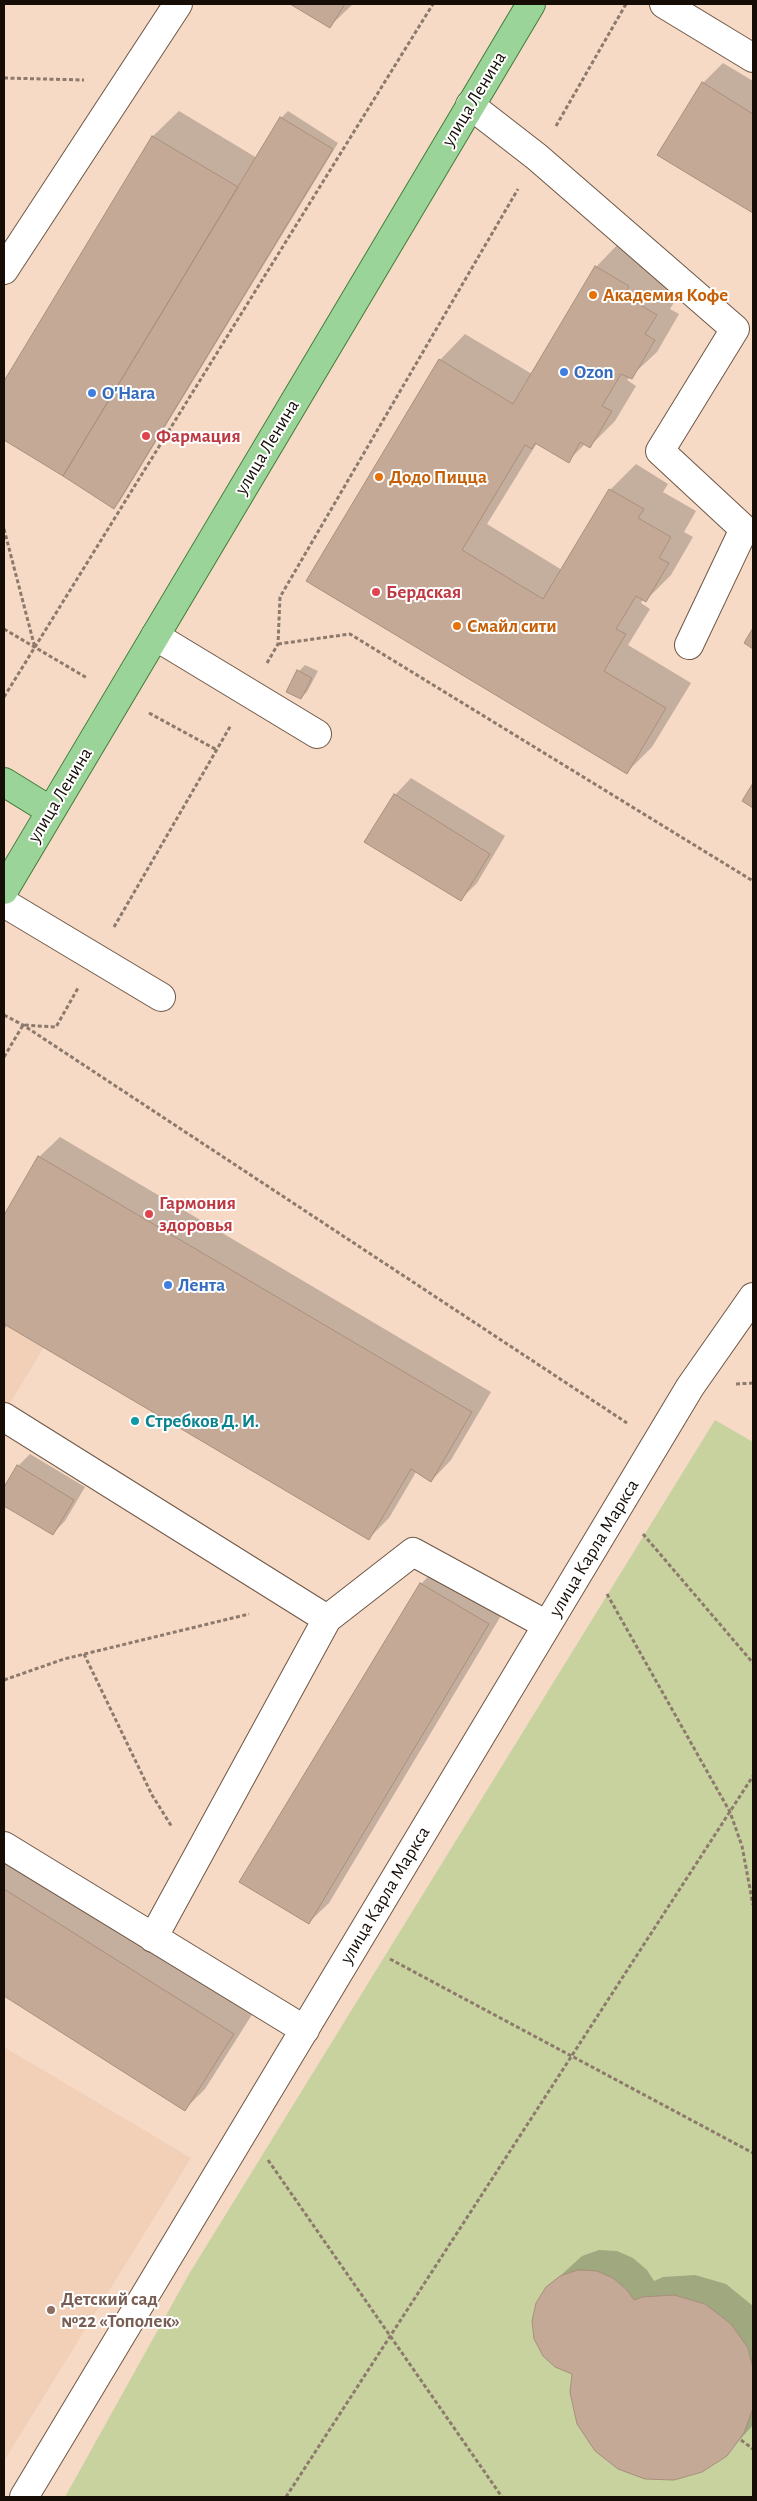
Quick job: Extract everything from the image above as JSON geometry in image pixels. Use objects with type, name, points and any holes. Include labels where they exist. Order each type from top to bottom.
[{"type":"main road","name":"улица Ленина","points":[[4,890],[530,4]]},
{"type":"main road","points":[[4,782],[51,810]]},
{"type":"street","points":[[4,270],[178,4]]},
{"type":"street","points":[[664,4],[753,58]]},
{"type":"street","points":[[470,105],[537,157],[735,329],[660,451],[744,529],[689,645]]},
{"type":"street","points":[[155,636],[317,734]]},
{"type":"street","points":[[4,903],[161,997]]},
{"type":"street","name":"улица Карла Маркса","points":[[24,2497],[247,2129],[356,1941],[690,1387],[753,1297]]},
{"type":"street","points":[[4,1417],[327,1619]]},
{"type":"street","points":[[153,1938],[327,1619],[413,1552],[547,1625]]},
{"type":"street","points":[[4,1846],[305,2030]]},
{"type":"path","points":[[4,697],[433,4]]},
{"type":"path","points":[[23,1025],[56,1027],[278,644],[280,597],[626,4]]},
{"type":"path","points":[[4,78],[127,81]]},
{"type":"path","points":[[4,529],[36,648]]},
{"type":"path","points":[[4,629],[36,648]]},
{"type":"path","points":[[278,644],[350,634],[753,881]]},
{"type":"path","points":[[4,1015],[23,1025],[657,1443]]},
{"type":"path","points":[[4,1057],[23,1025]]},
{"type":"path","points":[[621,1502],[644,1536],[753,1663]]},
{"type":"path","points":[[587,1558],[730,1812],[742,1846],[753,1905]]},
{"type":"path","points":[[4,1680],[84,1654],[300,1602]]},
{"type":"path","points":[[84,1654],[152,1795],[194,1863]]},
{"type":"path","points":[[286,2497],[753,1776]]},
{"type":"path","points":[[356,1941],[753,2153]]},
{"type":"path","points":[[247,2129],[502,2497]]},
{"type":"path","points":[[741,2440],[753,2449]]},
{"type":"shaded area","points":[[4,1218],[89,1273],[4,1413]]},
{"type":"shaded area","name":"Детский сад №22 «Тополек»","points":[[4,2047],[191,2158],[4,2461]]},
{"type":"green space","points":[[715,1420],[753,1442],[753,2497],[65,2497],[189,2274]]},
{"type":"building","points":[[290,4],[345,4],[330,28]]},
{"type":"building","points":[[702,82],[753,114],[753,213],[657,155]]},
{"type":"building","points":[[280,117],[333,149],[114,509],[63,476]]},
{"type":"building","points":[[152,136],[238,187],[63,476],[4,440],[4,381]]},
{"type":"building","points":[[595,266],[629,286],[624,295],[657,315],[645,334],[655,340],[632,379],[621,374],[602,406],[612,411],[590,448],[580,442],[569,463],[535,443],[532,449],[525,445],[462,550],[543,599],[609,489],[644,509],[638,518],[671,537],[659,558],[669,563],[646,602],[636,596],[616,629],[626,634],[604,671],[666,708],[627,774],[306,581],[439,359],[513,404]]},
{"type":"building","points":[[753,628],[753,649],[744,643]]},
{"type":"building","points":[[297,670],[312,678],[301,699],[286,692]]},
{"type":"building","points":[[753,783],[753,808],[742,801]]},
{"type":"building","points":[[394,794],[490,854],[461,901],[364,842]]},
{"type":"building","points":[[38,1156],[472,1412],[431,1482],[411,1469],[369,1540],[4,1324],[4,1215]]},
{"type":"building","points":[[17,1465],[74,1500],[53,1535],[4,1506],[4,1487]]},
{"type":"building","points":[[420,1583],[489,1624],[309,1924],[239,1882]]},
{"type":"building","points":[[4,1889],[234,2034],[185,2111],[4,1996]]},
{"type":"building","points":[[578,2270],[597,2271],[613,2278],[627,2290],[634,2300],[642,2297],[674,2295],[705,2304],[731,2324],[748,2348],[753,2368],[753,2408],[744,2433],[727,2456],[702,2472],[674,2480],[645,2479],[618,2469],[595,2451],[577,2424],[570,2392],[572,2374],[555,2367],[543,2356],[534,2339],[532,2321],[536,2303],[546,2287],[560,2276]]},
{"type":"place","name":"Академия Кофе","points":[[593,295]]},
{"type":"place","name":"Ozon","points":[[564,372]]},
{"type":"place","name":"O'Hara","points":[[92,393]]},
{"type":"place","name":"Фармация","points":[[146,436]]},
{"type":"place","name":"Додо Пицца","points":[[379,477]]},
{"type":"place","name":"Бердская","points":[[376,592]]},
{"type":"place","name":"Смайл сити","points":[[457,626]]},
{"type":"place","name":"Гармония здоровья","points":[[149,1214]]},
{"type":"place","name":"Лента","points":[[168,1285]]},
{"type":"place","name":"Стребков Д. И.","points":[[135,1421]]},
{"type":"place","name":"Детский сад №22 «Тополек»","points":[[51,2310]]}]
